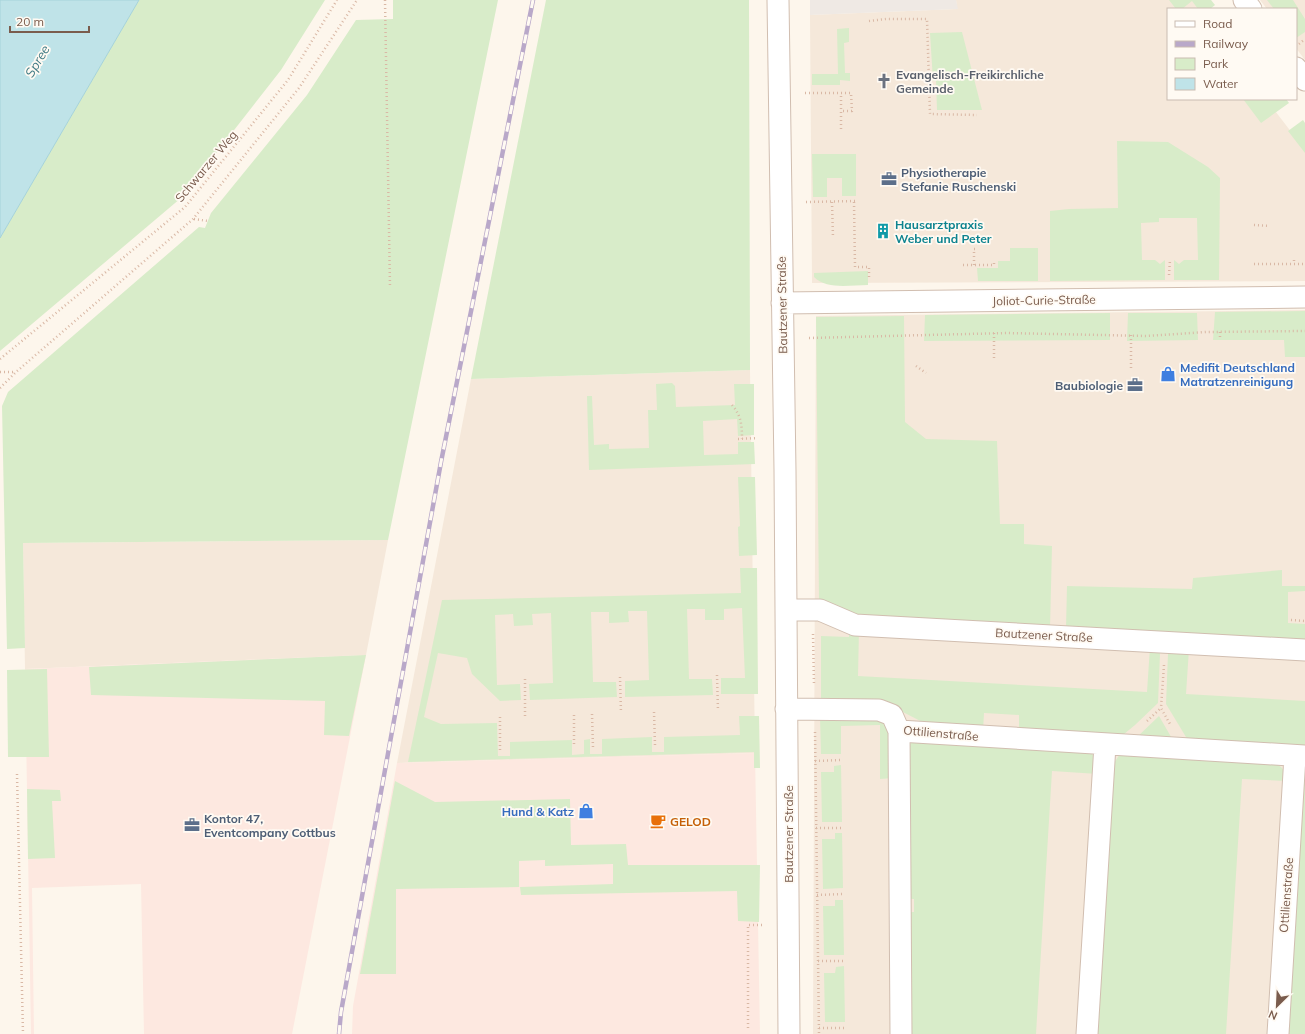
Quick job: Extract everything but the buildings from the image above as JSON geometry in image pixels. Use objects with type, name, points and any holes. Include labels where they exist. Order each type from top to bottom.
[{"type":"street","name":"Bautzener Straße","points":[[778,0],[786,610],[789,1034]]},
{"type":"street","points":[[1244,0],[1250,8]]},
{"type":"street","points":[[1297,69],[1305,80]]},
{"type":"street","name":"Joliot-Curie-Straße","points":[[782,303],[1305,297]]},
{"type":"street","name":"Bautzener Straße","points":[[786,610],[820,610],[854,624],[1305,650]]},
{"type":"street","name":"Ottilienstraße","points":[[786,710],[879,710],[892,715],[899,731],[1300,756],[1278,1034]]},
{"type":"street","points":[[899,731],[901,1034]]},
{"type":"street","points":[[1087,1034],[1105,745]]},
{"type":"path","name":"Schwarzer Weg","points":[[0,359],[185,207],[288,80],[337,0]]},
{"type":"path","points":[[0,388],[16,372],[193,219],[299,88],[357,0]]},
{"type":"path","points":[[386,0],[385,21],[390,287]]},
{"type":"path","points":[[869,21],[886,19],[927,19],[930,114],[977,115]]},
{"type":"path","points":[[1300,43],[1305,40]]},
{"type":"path","points":[[911,91],[930,91]]},
{"type":"path","points":[[805,93],[851,93],[852,111],[842,111]]},
{"type":"path","points":[[841,129],[842,93]]},
{"type":"path","points":[[806,202],[855,201],[855,267],[869,267],[869,281]]},
{"type":"path","points":[[832,202],[832,238]]},
{"type":"path","points":[[193,219],[208,220]]},
{"type":"path","points":[[1254,225],[1269,226]]},
{"type":"path","points":[[974,265],[974,249],[977,249]]},
{"type":"path","points":[[1169,280],[1170,260]]},
{"type":"path","points":[[963,265],[994,265],[994,261]]},
{"type":"path","points":[[1254,264],[1305,264]]},
{"type":"path","points":[[809,303],[809,345]]},
{"type":"path","points":[[809,338],[994,333],[1147,336],[1220,332],[1305,331]]},
{"type":"path","points":[[1220,332],[1220,340]]},
{"type":"path","points":[[994,333],[994,359]]},
{"type":"path","points":[[1131,335],[1131,369]]},
{"type":"path","points":[[916,366],[926,373]]},
{"type":"path","points":[[0,372],[16,372]]},
{"type":"path","points":[[732,405],[738,411],[741,421],[742,439]]},
{"type":"path","points":[[738,439],[758,438]]},
{"type":"path","points":[[812,610],[819,1034]]},
{"type":"path","points":[[1291,620],[1305,621]]},
{"type":"path","points":[[1165,642],[1161,708],[1187,749]]},
{"type":"path","points":[[716,674],[718,711]]},
{"type":"path","points":[[620,677],[621,714]]},
{"type":"path","points":[[525,680],[525,716]]},
{"type":"path","points":[[654,712],[655,745]]},
{"type":"path","points":[[592,714],[593,748]]},
{"type":"path","points":[[574,715],[574,747]]},
{"type":"path","points":[[500,717],[500,750]]},
{"type":"path","points":[[815,761],[841,760]]},
{"type":"path","points":[[17,774],[23,1034]]},
{"type":"path","points":[[816,828],[842,828]]},
{"type":"path","points":[[817,895],[843,894]]},
{"type":"path","points":[[748,1028],[748,925],[766,925]]},
{"type":"path","points":[[818,961],[844,961]]},
{"type":"path","points":[[819,1028],[845,1028]]},
{"type":"shaded area","points":[[810,0],[956,0],[958,9],[810,15]]},
{"type":"shaded area","points":[[956,0],[1192,0],[1198,8],[1167,8],[1167,100],[1267,100],[1305,150],[1305,281],[812,283],[810,15],[957,9]]},
{"type":"shaded area","points":[[1260,0],[1305,0],[1305,60],[1297,49],[1297,8],[1266,8]]},
{"type":"shaded area","points":[[1305,310],[1305,1034],[813,1034],[816,316]]},
{"type":"shaded area","points":[[750,370],[755,753],[397,763],[471,379]]},
{"type":"shaded area","points":[[388,540],[366,655],[25,669],[23,543]]},
{"type":"shaded area","points":[[366,655],[292,1034],[144,1034],[141,884],[32,888],[34,1034],[31,1034],[25,669]]},
{"type":"shaded area","points":[[755,753],[760,1034],[352,1034],[353,1006],[397,763]]},
{"type":"green space","points":[[139,0],[325,0],[281,70],[181,198],[0,351],[0,238]]},
{"type":"green space","points":[[393,0],[498,0],[388,540],[23,543],[25,648],[7,649],[2,406],[8,392],[199,227],[205,228],[211,213],[307,95],[356,20],[393,19]]},
{"type":"green space","points":[[546,0],[749,0],[750,370],[471,379]]},
{"type":"green space","points":[[1169,0],[1211,0],[1215,5],[1211,8],[1197,8],[1192,1],[1183,8],[1175,8]]},
{"type":"green space","points":[[1267,0],[1293,0],[1305,19],[1305,32],[1297,37],[1297,8],[1273,8]]},
{"type":"green space","points":[[849,28],[849,42],[844,43],[845,73],[850,73],[850,81],[840,80],[840,85],[812,85],[812,74],[838,74],[837,29]]},
{"type":"green space","points":[[962,32],[982,110],[937,110],[936,81],[933,81],[930,33]]},
{"type":"green space","points":[[1244,100],[1287,100],[1289,103],[1261,123]]},
{"type":"green space","points":[[1303,120],[1305,123],[1305,153],[1288,131]]},
{"type":"green space","points":[[1117,141],[1168,142],[1208,167],[1220,178],[1219,280],[1174,280],[1174,260],[1179,264],[1184,260],[1198,260],[1197,218],[1159,218],[1159,222],[1141,223],[1142,260],[1155,260],[1160,264],[1165,260],[1165,280],[1050,281],[1050,211],[1118,208]]},
{"type":"green space","points":[[812,154],[856,154],[856,196],[842,196],[842,178],[827,178],[827,197],[813,197]]},
{"type":"green space","points":[[1010,248],[1038,248],[1038,281],[978,281],[977,268],[998,268],[998,261],[1010,261]]},
{"type":"green space","points":[[868,271],[868,285],[839,286],[825,284],[814,277],[814,273]]},
{"type":"green space","points":[[1305,311],[1305,357],[1285,357],[1284,340],[1213,340],[1215,312]]},
{"type":"green space","points":[[1110,313],[1110,340],[924,341],[925,315]]},
{"type":"green space","points":[[1128,313],[1197,313],[1198,340],[1127,341]]},
{"type":"green space","points":[[904,316],[905,422],[926,439],[997,441],[1000,524],[1024,524],[1024,544],[1052,546],[1050,628],[860,617],[819,600],[816,317]]},
{"type":"green space","points":[[672,383],[675,386],[676,407],[735,405],[734,384],[754,384],[754,435],[738,436],[737,419],[703,421],[704,455],[738,454],[738,442],[754,442],[755,464],[589,470],[587,396],[592,396],[594,445],[609,444],[609,449],[649,448],[648,410],[657,410],[656,384]]},
{"type":"green space","points":[[738,477],[755,477],[757,555],[739,556],[738,527],[740,526]]},
{"type":"green space","points":[[740,568],[757,568],[758,694],[721,694],[721,678],[745,678],[742,608],[724,609],[724,620],[705,620],[705,609],[687,609],[689,679],[712,679],[713,695],[625,697],[625,681],[649,680],[647,611],[628,611],[629,622],[609,623],[609,612],[591,612],[593,682],[616,682],[617,697],[530,700],[529,684],[553,683],[551,613],[532,614],[533,625],[514,626],[513,614],[495,615],[497,685],[520,684],[521,700],[500,701],[472,674],[467,658],[438,653],[424,717],[441,724],[497,723],[498,756],[510,756],[510,742],[572,740],[572,755],[584,754],[584,740],[590,739],[590,754],[602,754],[602,739],[652,737],[652,752],[664,752],[664,737],[740,735],[739,716],[759,716],[760,768],[754,768],[754,752],[408,762],[442,600],[741,593]]},
{"type":"green space","points":[[1282,570],[1282,586],[1305,586],[1305,591],[1288,592],[1288,623],[1305,624],[1305,643],[1066,628],[1067,586],[1192,589],[1193,578]]},
{"type":"green space","points":[[849,630],[859,630],[858,676],[1147,692],[1150,647],[1158,647],[1160,654],[1158,703],[1118,739],[1019,733],[1019,715],[984,713],[983,731],[932,727],[899,710],[821,702],[821,636],[849,637]]},
{"type":"green space","points":[[1170,648],[1189,649],[1186,694],[1305,701],[1305,749],[1189,742],[1166,704],[1168,654]]},
{"type":"green space","points":[[366,655],[349,736],[324,735],[325,701],[91,695],[89,667]]},
{"type":"green space","points":[[47,669],[49,757],[8,757],[7,670]]},
{"type":"green space","points":[[820,716],[876,716],[892,729],[893,778],[880,779],[880,725],[841,726],[841,754],[821,754]]},
{"type":"green space","points":[[1159,716],[1174,742],[1135,739]]},
{"type":"green space","points":[[913,741],[1089,750],[1099,763],[1098,774],[1052,771],[1036,1034],[905,1034],[906,912],[914,912],[914,899],[906,899],[906,749]]},
{"type":"green space","points":[[1122,751],[1269,761],[1282,768],[1285,773],[1286,781],[1242,779],[1226,1034],[1093,1034],[1110,769]]},
{"type":"green space","points":[[841,765],[842,822],[822,822],[821,772],[834,772],[834,766]]},
{"type":"green space","points":[[1305,771],[1305,1034],[1284,1034],[1299,781]]},
{"type":"green space","points":[[395,781],[435,802],[570,799],[571,845],[626,844],[628,865],[760,865],[759,922],[738,921],[737,891],[521,895],[520,887],[613,884],[613,864],[545,866],[545,860],[519,861],[519,887],[396,889],[396,974],[360,974]]},
{"type":"green space","points":[[27,789],[60,790],[61,801],[52,801],[55,858],[28,859]]},
{"type":"green space","points":[[835,833],[842,833],[843,888],[823,889],[822,839],[835,839]]},
{"type":"green space","points":[[835,900],[843,900],[844,955],[824,955],[823,906],[835,906]]},
{"type":"green space","points":[[844,966],[845,1022],[825,1022],[824,973],[835,973],[836,967]]},
{"type":"water","name":"Spree","points":[[0,0],[139,0],[0,238]]},
{"type":"railway","points":[[339,1034],[341,1012],[441,462],[533,0]]},
{"type":"place","name":"Evangelisch-Freikirchliche Gemeinde","points":[[884,81]]},
{"type":"place","name":"Physiotherapie Stefanie Ruschenski","points":[[889,179]]},
{"type":"place","name":"Hausarztpraxis Weber und Peter","points":[[883,231]]},
{"type":"place","name":"Medifit Deutschland Matratzenreinigung","points":[[1168,374]]},
{"type":"place","name":"Baubiologie","points":[[1135,385]]},
{"type":"place","name":"Hund & Katz","points":[[586,811]]},
{"type":"place","name":"GELOD","points":[[658,821]]},
{"type":"place","name":"Kontor 47, Eventcompany Cottbus","points":[[192,825]]}]
